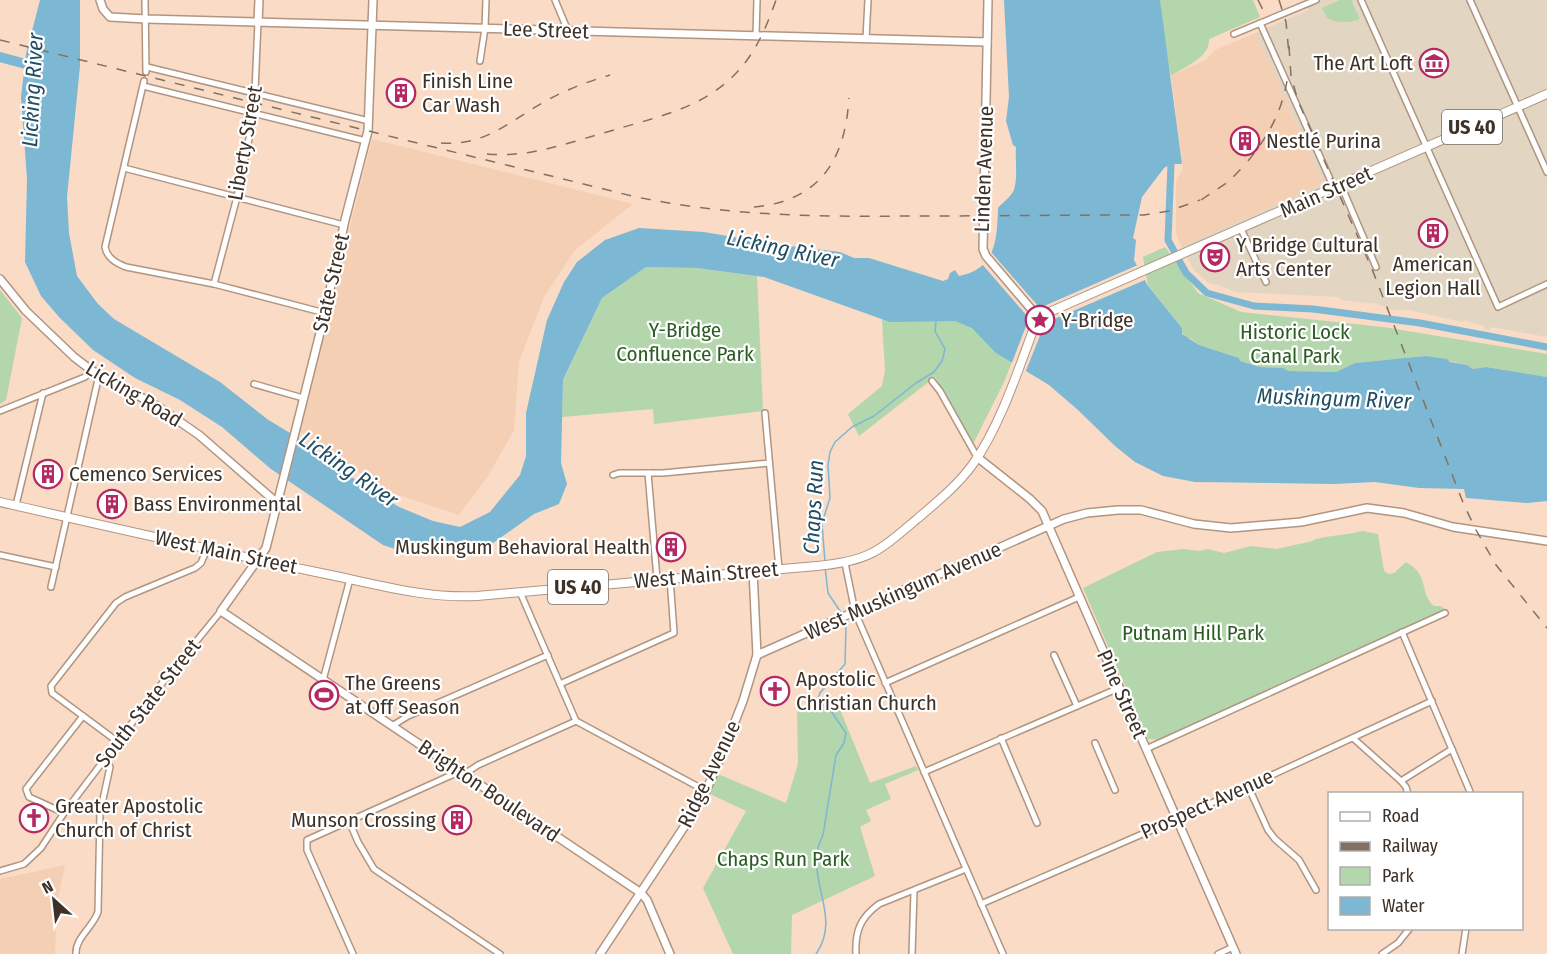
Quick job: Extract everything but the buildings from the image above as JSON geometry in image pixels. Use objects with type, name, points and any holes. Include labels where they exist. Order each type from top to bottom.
[{"type":"main road","name":"Main Street","points":[[1038,317],[1547,94]]},
{"type":"main road","name":"West Main Street","points":[[0,502],[258,560],[445,597],[845,563],[869,556],[890,543],[950,490],[977,457],[1012,386],[1038,317]]},
{"type":"street","name":"Lee Street","points":[[100,0],[106,14],[110,17],[146,19],[987,42]]},
{"type":"street","points":[[145,0],[146,70],[256,93],[369,121]]},
{"type":"street","name":"Liberty Street","points":[[214,284],[237,197],[254,114],[259,0]]},
{"type":"street","name":"State Street","points":[[258,560],[266,548],[366,141],[369,121],[373,0]]},
{"type":"street","points":[[480,61],[486,0]]},
{"type":"street","points":[[555,0],[568,31]]},
{"type":"street","points":[[756,35],[757,0]]},
{"type":"street","points":[[866,39],[868,0]]},
{"type":"street","name":"Linden Avenue","points":[[988,0],[983,249],[986,256],[1038,317]]},
{"type":"street","points":[[1234,34],[1316,0]]},
{"type":"street","points":[[1361,0],[1498,307],[1547,285]]},
{"type":"street","points":[[1470,0],[1547,172]]},
{"type":"street","points":[[1260,23],[1376,267]]},
{"type":"street","points":[[325,313],[214,284],[126,267],[109,257],[105,247],[144,84],[366,141]]},
{"type":"street","points":[[124,168],[344,225]]},
{"type":"street","points":[[1241,230],[1266,282]]},
{"type":"street","name":"Licking Road","points":[[0,279],[26,311],[91,370],[157,406],[199,435],[230,463],[277,498]]},
{"type":"street","points":[[0,411],[85,377],[91,370]]},
{"type":"street","points":[[51,586],[99,375]]},
{"type":"street","points":[[932,381],[977,457]]},
{"type":"street","points":[[254,384],[303,398]]},
{"type":"street","points":[[16,506],[42,393]]},
{"type":"street","points":[[765,413],[779,569]]},
{"type":"street","name":"Pine Street","points":[[977,457],[1037,505],[1049,525],[1235,951]]},
{"type":"street","points":[[613,475],[770,463]]},
{"type":"street","points":[[648,473],[657,579]]},
{"type":"street","name":"West Muskingum Avenue","points":[[757,655],[1049,525],[1087,513],[1141,510],[1213,527],[1267,526],[1301,522],[1367,508],[1404,513],[1453,527],[1547,541]]},
{"type":"street","points":[[118,742],[52,693],[51,686],[116,603],[195,568],[204,558],[207,549]]},
{"type":"street","points":[[0,555],[56,567]]},
{"type":"street","name":"South State Street","points":[[0,871],[24,864],[41,848],[64,813],[258,560]]},
{"type":"street","points":[[845,563],[851,614],[885,683],[1003,954]]},
{"type":"street","name":"Ridge Avenue","points":[[600,954],[672,848],[706,791],[743,701],[757,655],[753,571]]},
{"type":"street","points":[[323,680],[350,579]]},
{"type":"street","points":[[560,684],[674,633],[670,579]]},
{"type":"street","points":[[520,592],[576,721],[706,791]]},
{"type":"street","points":[[885,683],[1079,597]]},
{"type":"street","name":"Brighton Boulevard","points":[[221,611],[641,894],[647,900],[670,954]]},
{"type":"street","points":[[1146,749],[1445,614]]},
{"type":"street","points":[[1402,633],[1470,792]]},
{"type":"street","points":[[392,726],[408,716],[548,655]]},
{"type":"street","points":[[1054,655],[1077,706]]},
{"type":"street","points":[[924,772],[1119,688]]},
{"type":"street","name":"Prospect Avenue","points":[[981,904],[1177,819],[1432,701]]},
{"type":"street","points":[[64,813],[29,796],[26,789],[83,716]]},
{"type":"street","points":[[352,954],[307,850],[306,843],[312,836],[576,721]]},
{"type":"street","points":[[1002,738],[1037,823]]},
{"type":"street","points":[[1353,738],[1401,782],[1407,792]]},
{"type":"street","points":[[1095,743],[1115,790]]},
{"type":"street","points":[[1401,782],[1452,749]]},
{"type":"street","points":[[76,954],[82,936],[94,923],[98,912],[100,813],[111,767],[105,759]]},
{"type":"street","points":[[1248,786],[1268,830],[1299,860],[1316,890]]},
{"type":"street","points":[[349,821],[374,869],[500,954]]},
{"type":"street","points":[[856,954],[856,932],[862,919],[879,904],[914,892],[966,869]]},
{"type":"street","points":[[912,954],[914,892]]},
{"type":"street","points":[[1382,954],[1398,943],[1408,930]]},
{"type":"street","points":[[1462,954],[1466,930]]},
{"type":"street","points":[[1218,954],[1235,951]]},
{"type":"shaded area","points":[[1304,0],[1547,0],[1547,337],[1491,327],[1490,330],[1484,329],[1484,325],[1465,320],[1462,322],[1409,310],[1392,310],[1378,304],[1341,300],[1338,297],[1235,292],[1208,283],[1195,271],[1181,246],[1323,183],[1255,33],[1308,10]]},
{"type":"shaded area","points":[[1255,33],[1323,183],[1181,246],[1176,233],[1176,183],[1183,168],[1171,76],[1207,59],[1215,50]]},
{"type":"shaded area","points":[[372,139],[633,204],[575,250],[544,297],[519,362],[514,430],[488,476],[459,515],[386,491],[299,431]]},
{"type":"shaded area","points":[[65,865],[57,902],[55,954],[0,954],[0,879]]},
{"type":"green space","points":[[1160,0],[1253,0],[1260,17],[1209,39],[1208,46],[1201,57],[1171,76],[1163,37]]},
{"type":"green space","points":[[1340,0],[1351,0],[1360,19],[1343,22],[1327,18],[1322,8]]},
{"type":"green space","name":"Historic Lock Canal Park","points":[[1165,247],[1198,293],[1241,312],[1383,327],[1547,354],[1547,377],[1486,367],[1473,369],[1467,365],[1425,356],[1355,363],[1336,372],[1289,371],[1283,368],[1260,367],[1240,361],[1239,358],[1188,339],[1182,333],[1182,328],[1148,286],[1143,257]]},
{"type":"green space","name":"Y-Bridge Confluence Park","points":[[646,267],[697,268],[757,276],[763,411],[654,424],[653,409],[562,417],[563,381],[602,298]]},
{"type":"green space","points":[[880,287],[1028,321],[1004,382],[973,444],[935,377],[859,436],[848,414],[882,386],[885,370]]},
{"type":"green space","points":[[0,290],[22,318],[6,400],[0,404]]},
{"type":"green space","name":"Putnam Hill Park","points":[[1363,531],[1378,534],[1384,571],[1389,574],[1394,573],[1406,562],[1421,578],[1429,601],[1434,606],[1445,609],[1160,740],[1148,739],[1083,588],[1157,552],[1208,549],[1224,553],[1251,546],[1276,549],[1320,538]]},
{"type":"green space","name":"Chaps Run Park","points":[[835,697],[870,783],[916,766],[918,770],[885,784],[891,799],[866,810],[871,821],[860,827],[875,876],[792,915],[791,954],[733,954],[703,888],[746,811],[710,794],[718,774],[786,803],[798,764],[797,712]]},
{"type":"water","name":"Licking River","points":[[40,0],[80,0],[80,66],[67,197],[69,233],[77,276],[98,304],[114,319],[220,382],[267,419],[303,441],[357,481],[399,507],[433,521],[460,527],[490,512],[520,475],[526,456],[526,413],[547,320],[564,282],[577,262],[605,240],[639,228],[704,232],[840,252],[854,258],[869,258],[943,281],[948,279],[950,273],[955,270],[959,276],[981,267],[987,260],[995,242],[998,208],[1013,193],[1016,180],[1016,147],[1013,145],[1006,121],[1009,97],[1004,0],[1160,0],[1182,164],[1171,164],[1164,168],[1142,197],[1133,238],[1136,240],[1134,260],[1148,286],[1182,328],[1182,334],[1199,345],[1239,358],[1240,361],[1260,367],[1283,368],[1289,371],[1336,372],[1355,363],[1425,356],[1447,359],[1473,369],[1486,367],[1547,377],[1547,501],[1527,503],[1466,498],[1464,489],[1419,488],[1375,482],[1333,484],[1195,482],[1163,476],[1135,462],[1049,385],[996,353],[972,328],[955,321],[890,322],[764,277],[697,268],[646,267],[602,298],[563,380],[561,463],[567,484],[559,504],[534,514],[479,553],[413,555],[383,545],[271,469],[222,427],[180,400],[135,378],[93,350],[41,296],[25,262],[27,179],[21,97],[26,54]]},
{"type":"pier","name":"Y-Bridge","points":[[991,252],[1039,307],[1138,265],[1145,280],[1045,323],[1025,373],[1011,365],[1028,317],[981,263]]},
{"type":"waterway","name":"Licking River","points":[[0,57],[37,67]]},
{"type":"waterway","name":"Muskingum River","points":[[1170,156],[1168,240],[1186,273],[1207,293],[1254,306],[1313,309],[1420,323],[1547,347]]},
{"type":"waterway","name":"Chaps Run","points":[[825,562],[822,523],[830,498],[828,465],[830,452],[835,442],[852,427],[874,416],[934,372],[942,361],[945,349],[935,331],[936,321]]},
{"type":"waterway","name":"Chaps Run","points":[[825,567],[828,593],[842,614]]},
{"type":"waterway","name":"Chaps Run","points":[[816,954],[826,925],[818,880],[818,850],[823,835],[836,755],[844,743],[846,733],[829,708],[817,702],[820,693],[845,664],[846,626],[844,618]]},
{"type":"railway","points":[[487,154],[518,154],[563,145],[655,118],[701,100],[728,81],[751,54],[763,33],[776,0]]},
{"type":"railway","points":[[1258,0],[1263,10]]},
{"type":"railway","points":[[1279,0],[1286,22],[1289,54]]},
{"type":"railway","points":[[0,40],[632,196],[701,208],[771,214],[842,216],[1144,215],[1169,211],[1200,200]]},
{"type":"railway","points":[[1289,46],[1291,76],[1298,101],[1372,269],[1464,505],[1496,565],[1547,628]]},
{"type":"railway","points":[[441,143],[472,141],[485,136],[562,93],[610,75]]},
{"type":"railway","points":[[1248,161],[1274,121],[1283,99],[1288,75]]},
{"type":"railway","points":[[754,207],[777,203],[796,196],[825,174],[842,140],[849,98]]},
{"type":"railway","points":[[1201,200],[1228,182],[1245,165]]},
{"type":"place","name":"The Art Loft","points":[[1434,63]]},
{"type":"place","name":"Finish Line Car Wash","points":[[401,93]]},
{"type":"place","name":"Nestlé Purina","points":[[1245,141]]},
{"type":"place","name":"American Legion Hall","points":[[1433,233]]},
{"type":"place","name":"Y Bridge Cultural Arts Center","points":[[1215,257]]},
{"type":"place","name":"Y-Bridge","points":[[1040,320]]},
{"type":"place","name":"Cemenco Services","points":[[48,474]]},
{"type":"place","name":"Bass Environmental","points":[[112,504]]},
{"type":"place","name":"Muskingum Behavioral Health","points":[[671,547]]},
{"type":"place","name":"Apostolic Christian Church","points":[[775,691]]},
{"type":"place","name":"The Greens at Off Season","points":[[324,695]]},
{"type":"place","name":"Greater Apostolic Church of Christ","points":[[34,818]]},
{"type":"place","name":"Munson Crossing","points":[[457,820]]}]
